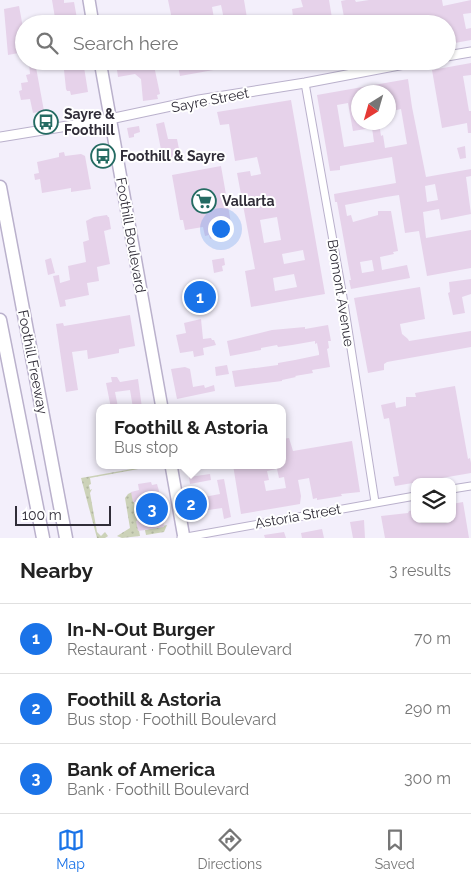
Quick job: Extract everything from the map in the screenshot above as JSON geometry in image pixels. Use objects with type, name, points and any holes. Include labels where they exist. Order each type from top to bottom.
[{"type":"highway","name":"Foothill Freeway","points":[[0,187],[66,538]]},
{"type":"highway","name":"Foothill Freeway","points":[[0,320],[43,538]]},
{"type":"main road","points":[[89,0],[92,15]]},
{"type":"main road","name":"Foothill Boulevard","points":[[102,70],[161,404]]},
{"type":"main road","points":[[172,469],[183,538]]},
{"type":"street","points":[[456,54],[471,52]]},
{"type":"street","name":"Sayre Street","points":[[3,137],[110,119],[199,100],[373,70]]},
{"type":"street","name":"Bromont Avenue","points":[[306,83],[343,297],[375,502]]},
{"type":"street","points":[[456,488],[471,486]]},
{"type":"street","name":"Astoria Street","points":[[183,538],[411,497]]},
{"type":"green space","points":[[138,469],[90,478],[90,490],[92,489],[90,493],[97,532],[101,536],[105,532],[108,536],[105,538],[97,538],[81,478]]},
{"type":"green space","points":[[132,492],[140,536],[122,538],[117,536],[130,528],[125,498]]},
{"type":"green space","points":[[167,525],[164,532],[146,535],[145,530]]},
{"type":"building","points":[[52,0],[64,0],[64,3],[74,2],[76,15],[54,15]]},
{"type":"building","points":[[168,0],[244,0],[246,15],[223,15],[221,5],[212,7],[213,15],[171,15]]},
{"type":"building","points":[[301,0],[329,0],[332,15],[293,15],[292,9],[303,7]]},
{"type":"building","points":[[442,0],[443,6],[471,0],[471,13],[463,14],[466,29],[471,28],[471,40],[456,43],[456,15],[344,15],[341,1]]},
{"type":"building","points":[[19,6],[21,15],[15,15],[15,54],[8,55],[4,9]]},
{"type":"building","points":[[471,63],[471,75],[463,76],[469,111],[471,111],[471,133],[468,133],[467,123],[442,128],[432,70],[456,70],[456,66]]},
{"type":"building","points":[[30,70],[36,70],[44,111],[33,113],[30,99],[21,100],[19,91],[22,90],[21,83],[28,82],[26,75],[30,74]]},
{"type":"building","points":[[64,70],[84,70],[88,92],[71,95],[70,91],[66,89]]},
{"type":"building","points":[[117,70],[155,70],[160,94],[157,95],[158,99],[143,101],[141,79],[135,74],[118,77]]},
{"type":"building","points":[[179,70],[214,70],[180,76]]},
{"type":"building","points":[[408,79],[426,177],[471,169],[471,176],[466,177],[471,214],[441,220],[439,209],[423,212],[426,238],[471,230],[471,268],[427,276],[419,231],[405,233],[399,195],[386,197],[345,205],[347,216],[351,215],[353,222],[378,215],[378,211],[391,211],[398,251],[393,252],[394,254],[380,257],[382,270],[407,265],[410,278],[351,289],[349,280],[351,280],[334,194],[396,183],[392,157],[340,166],[340,170],[330,171],[317,95],[351,89],[351,120],[348,103],[337,105],[344,147],[374,142],[372,130],[380,130],[385,148],[407,144],[401,109],[396,110],[396,85],[374,85]],"holes":[[[435,184],[438,200],[427,202],[425,186]],[[372,260],[374,271],[362,273],[360,262]]]},
{"type":"building","points":[[291,100],[325,294],[251,307],[245,271],[255,269],[237,173],[250,171],[251,176],[261,174],[257,157],[235,161],[229,124],[220,125],[217,112]],"holes":[[[277,217],[281,240],[264,243],[260,220]],[[303,250],[305,260],[284,264],[282,254]],[[294,274],[297,287],[275,291],[273,278]]]},
{"type":"building","points":[[164,122],[168,139],[177,139],[179,149],[176,150],[177,157],[163,160],[156,124]]},
{"type":"building","points":[[139,126],[140,132],[134,134],[134,137],[129,138],[127,128]]},
{"type":"building","points":[[465,146],[466,158],[460,159],[457,148]]},
{"type":"building","points":[[64,152],[65,156],[81,154],[85,156],[91,189],[71,192],[71,188],[42,193],[40,179],[35,180],[34,174],[39,173],[37,162],[59,157],[59,153]]},
{"type":"building","name":"Vallarta","points":[[221,166],[232,229],[215,232],[216,237],[210,239],[209,235],[205,236],[203,227],[185,230],[183,220],[180,220],[172,175]]},
{"type":"building","points":[[107,215],[111,229],[104,231],[110,264],[97,267],[99,281],[87,283],[89,295],[65,300],[66,306],[60,307],[53,276],[59,275],[60,283],[70,280],[68,266],[86,262],[83,242],[89,240],[86,221],[94,217]]},
{"type":"building","points":[[51,258],[55,273],[48,275],[45,260]]},
{"type":"building","points":[[224,258],[225,265],[222,266],[223,271],[214,273],[212,260]]},
{"type":"building","points":[[471,279],[471,294],[462,297],[465,313],[453,315],[448,293],[450,292],[449,282]]},
{"type":"building","points":[[420,287],[425,319],[400,324],[402,334],[409,341],[471,331],[471,347],[387,362],[384,364],[384,370],[368,373],[354,298]]},
{"type":"building","points":[[130,315],[135,346],[119,349],[119,353],[88,359],[87,350],[72,352],[78,390],[66,392],[56,324],[63,323],[64,326]]},
{"type":"building","points":[[201,319],[203,339],[211,338],[216,345],[203,348],[204,355],[194,357],[193,351],[180,353],[176,335],[186,333],[184,323]]},
{"type":"building","points":[[328,325],[331,341],[328,341],[329,348],[327,349],[330,367],[312,370],[313,373],[295,376],[282,381],[235,387],[232,371],[278,365],[278,363],[319,355],[319,353],[315,341],[278,347],[277,345],[230,356],[227,341],[272,330],[305,327],[305,329]]},
{"type":"building","points":[[227,365],[229,374],[216,376],[215,367]]},
{"type":"building","points":[[185,367],[190,369],[193,387],[204,385],[205,388],[214,385],[215,391],[177,399],[171,369]]},
{"type":"building","points":[[111,377],[117,377],[120,382],[138,379],[141,404],[132,404],[130,390],[115,392],[117,404],[110,404],[106,383],[112,382]]},
{"type":"building","points":[[455,386],[468,459],[470,458],[471,463],[471,473],[442,478],[411,478],[411,483],[395,486],[393,477],[399,476],[389,418],[384,419],[381,405],[395,402],[396,408],[406,406],[406,397],[416,397],[415,393]]},
{"type":"building","points":[[286,438],[289,438],[293,451],[352,441],[360,492],[341,494],[342,496],[317,500],[317,498],[313,499],[309,478],[298,480],[301,496],[300,504],[241,514],[234,469],[277,469],[286,469]],"holes":[[[277,469],[279,478],[284,477],[286,488],[266,491],[264,481],[269,480],[267,471]]]},
{"type":"building","points":[[210,474],[211,480],[190,484],[189,477]]},
{"type":"building","points":[[224,479],[231,517],[224,519],[222,508],[195,512],[193,499],[220,494],[217,480]]},
{"type":"building","points":[[151,482],[152,485],[157,484],[164,527],[138,531],[136,521],[143,519],[140,502],[133,502],[131,492],[139,490],[138,484]]},
{"type":"building","points":[[463,502],[469,538],[385,538],[381,516],[408,513],[411,511],[411,523],[456,523],[456,503]]},
{"type":"building","points":[[364,520],[365,538],[353,538],[350,522]]},
{"type":"building","points":[[322,529],[324,538],[302,538],[301,533]]},
{"type":"building","points":[[284,532],[286,538],[265,538],[264,535]]},
{"type":"place","name":"Sayre & Foothill","points":[[46,122]]},
{"type":"place","name":"Foothill & Sayre","points":[[103,156]]},
{"type":"place","name":"Vallarta","points":[[204,201]]},
{"type":"place","name":"In-N-Out Burger","points":[[200,297]]},
{"type":"place","name":"Foothill & Astoria","points":[[191,504]]},
{"type":"place","name":"Bank of America","points":[[152,509]]}]
